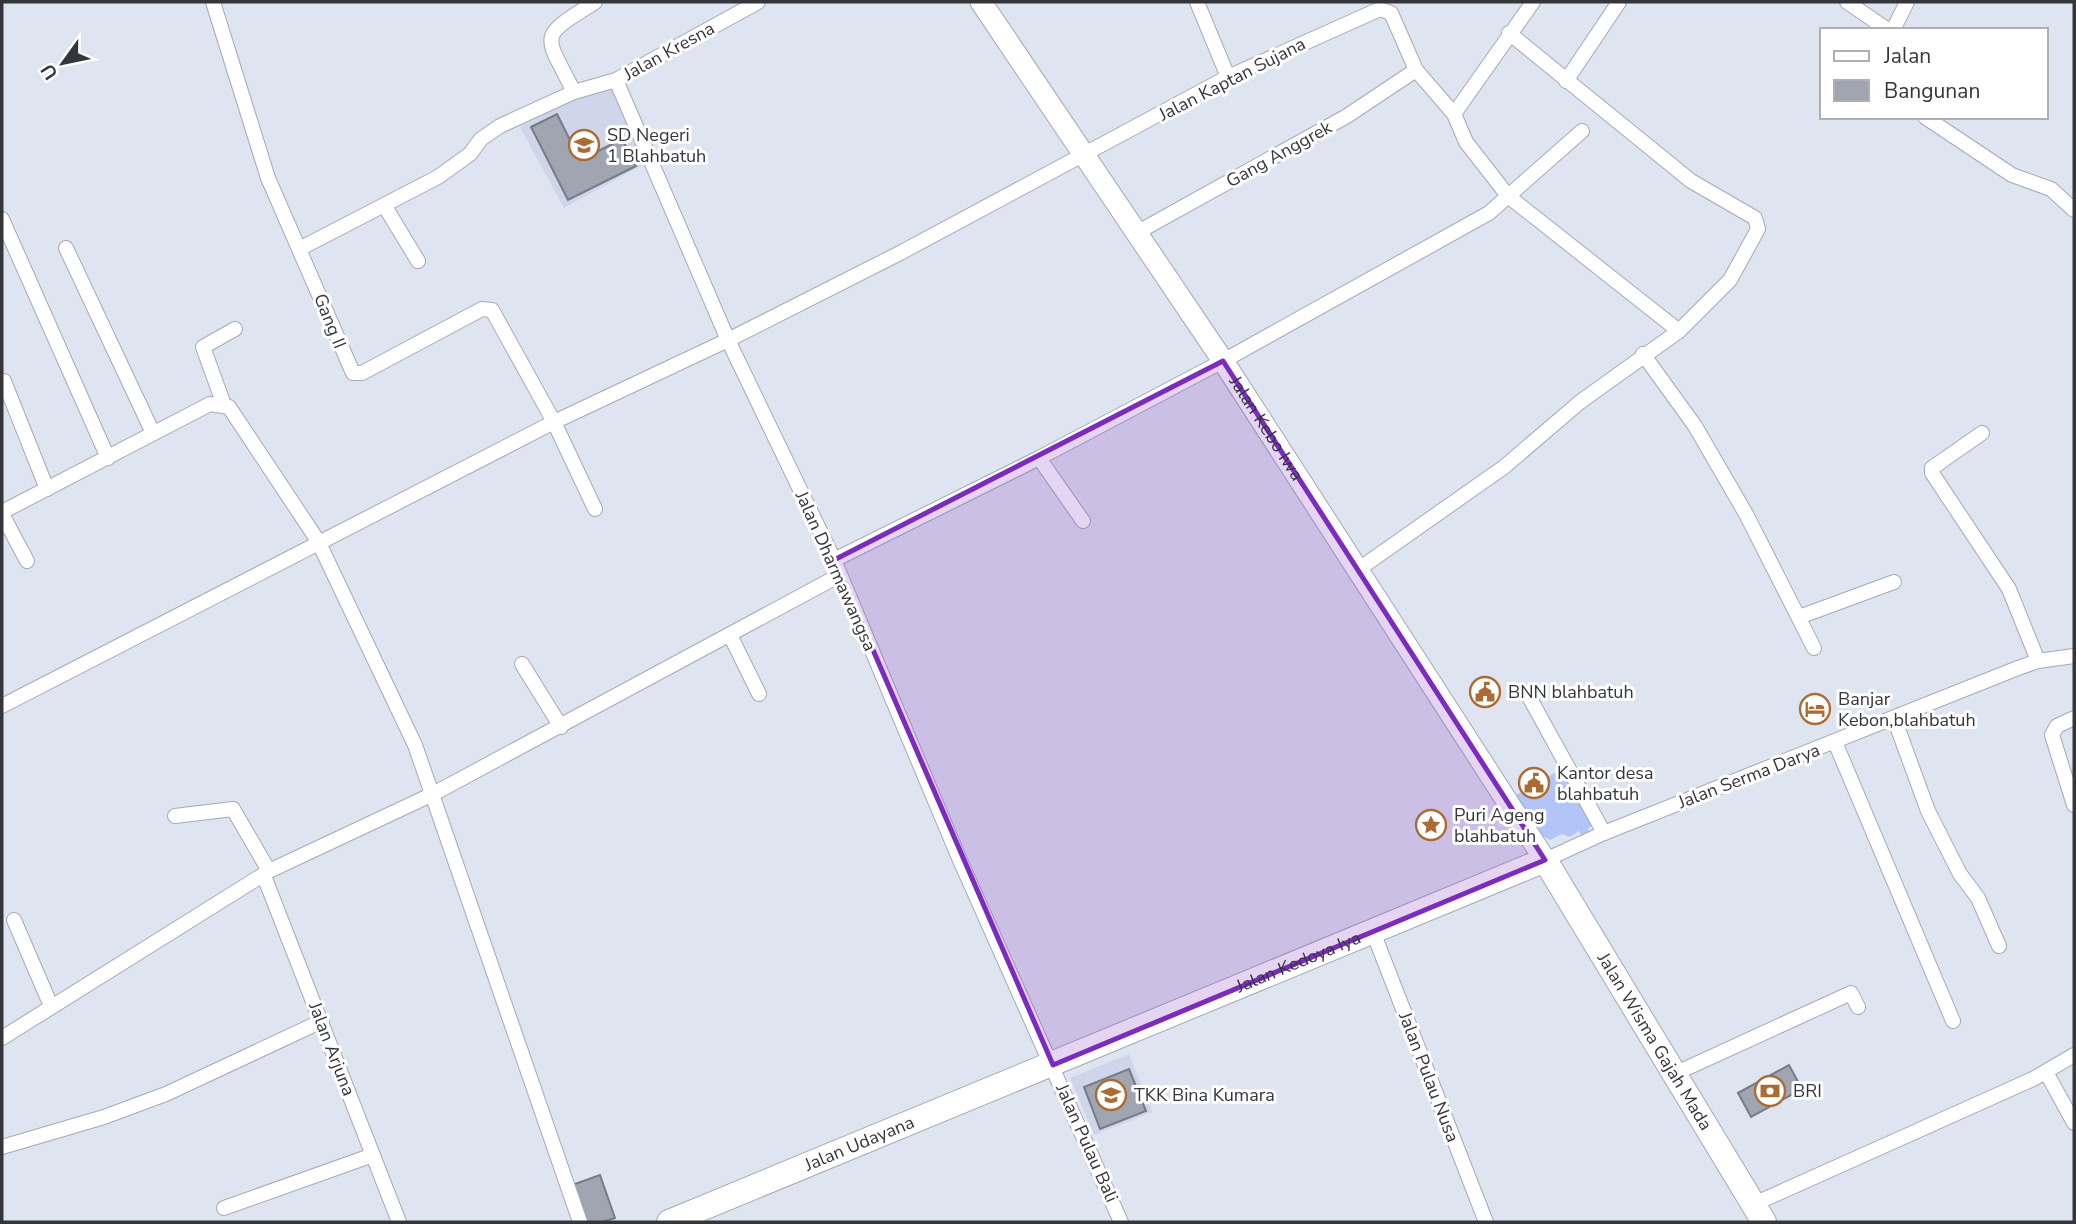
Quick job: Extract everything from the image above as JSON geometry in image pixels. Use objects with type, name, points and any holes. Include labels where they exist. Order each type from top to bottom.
[{"type":"highway","name":"Jalan Kedoya Iya","points":[[1053,1065],[1545,860]]},
{"type":"highway","name":"Jalan Wisma Gajah Mada","points":[[1545,860],[1759,1213]]},
{"type":"highway","name":"Jalan Udayana","points":[[669,1222],[1053,1065]]},
{"type":"main road","name":"Jalan Kebo Iwa","points":[[981,2],[1087,155],[1223,361],[1356,571],[1545,860]]},
{"type":"street","name":"Gang II","points":[[213,2],[268,178],[354,373],[362,373],[470,314],[489,309],[495,313],[520,355],[554,422]]},
{"type":"street","points":[[573,92],[550,45],[550,35],[556,27],[595,2]]},
{"type":"street","name":"Jalan Kresna","points":[[301,248],[438,177],[470,154],[481,139],[500,127],[573,92],[616,80],[758,2]]},
{"type":"street","points":[[1197,2],[1228,77]]},
{"type":"street","points":[[1454,114],[1533,2]]},
{"type":"street","points":[[1566,81],[1619,2]]},
{"type":"street","points":[[1847,2],[1888,28]]},
{"type":"street","points":[[1892,28],[1907,2]]},
{"type":"street","name":"Jalan Kaptan Sujana","points":[[3,702],[554,422],[729,340],[1087,155],[1228,77],[1380,9],[1391,13],[1416,70]]},
{"type":"street","points":[[1356,571],[1503,467],[1643,354],[1679,331],[1730,280],[1759,224],[1755,218],[1691,181],[1509,33]]},
{"type":"street","points":[[1416,70],[1454,114],[1466,142],[1503,201],[1679,331]]},
{"type":"street","name":"Gang Anggrek","points":[[1138,232],[1347,116],[1416,70]]},
{"type":"street","name":"Jalan Dharmawangsa","points":[[616,80],[729,340],[834,560],[960,858],[1053,1065]]},
{"type":"street","points":[[1928,119],[2012,175],[2051,190],[2074,210]]},
{"type":"street","points":[[834,560],[1039,458],[1223,361],[1503,201],[1582,131]]},
{"type":"street","points":[[384,205],[418,261]]},
{"type":"street","points":[[2,219],[108,458]]},
{"type":"street","points":[[66,248],[153,433]]},
{"type":"street","points":[[224,405],[203,347],[235,329]]},
{"type":"street","points":[[1643,354],[1695,426],[1814,648]]},
{"type":"street","points":[[4,381],[47,489]]},
{"type":"street","points":[[27,561],[2,513],[210,404],[229,407],[318,541],[388,683],[433,794],[580,1222]]},
{"type":"street","points":[[554,422],[595,509]]},
{"type":"street","points":[[1982,433],[1932,468],[1932,473],[2009,589],[2038,661]]},
{"type":"street","points":[[1039,458],[1083,521]]},
{"type":"street","points":[[2,1038],[266,873],[433,794],[731,637],[840,575]]},
{"type":"street","points":[[1799,617],[1894,582]]},
{"type":"street","points":[[731,637],[759,694]]},
{"type":"street","name":"Jalan Serma Darya","points":[[1545,860],[1604,832],[2038,661],[2074,656]]},
{"type":"street","points":[[522,664],[561,727]]},
{"type":"street","points":[[1527,693],[1604,832]]},
{"type":"street","points":[[1894,718],[1928,811],[1960,874],[1978,898],[1999,946]]},
{"type":"street","points":[[2074,718],[2057,726],[2052,735],[2074,805]]},
{"type":"street","points":[[1835,742],[1953,1021]]},
{"type":"street","name":"Jalan Arjuna","points":[[175,816],[233,809],[266,873],[400,1222]]},
{"type":"street","points":[[14,919],[51,1006]]},
{"type":"street","name":"Jalan Pulau Nusa","points":[[1373,932],[1486,1222]]},
{"type":"street","points":[[1675,1074],[1851,993],[1858,1007]]},
{"type":"street","points":[[2,1147],[104,1117],[166,1094],[322,1021]]},
{"type":"street","points":[[1759,1213],[2046,1072],[2074,1055]]},
{"type":"street","name":"Jalan Pulau Bali","points":[[1053,1065],[1121,1222]]},
{"type":"street","points":[[2046,1072],[2074,1123]]},
{"type":"street","points":[[224,1208],[373,1155]]},
{"type":"highlighted area","points":[[1223,361],[1545,860],[1053,1065],[834,560]]},
{"type":"shaded area","name":"SD Negeri 1 Blahbatuh","points":[[600,85],[613,89],[646,163],[564,208],[520,127]]},
{"type":"shaded area","points":[[1565,767],[1597,824],[1588,828],[1590,833],[1582,837],[1579,831],[1570,837],[1562,834],[1550,840],[1533,831],[1511,798]]},
{"type":"shaded area","name":"TKK Bina Kumara","points":[[1129,1054],[1152,1112],[1094,1135],[1070,1078]]},
{"type":"building","points":[[557,114],[580,160],[622,139],[636,166],[568,200],[531,127]]},
{"type":"building","name":"BRI","points":[[1789,1065],[1802,1089],[1751,1117],[1738,1093]]},
{"type":"building","points":[[1129,1069],[1146,1111],[1100,1129],[1084,1087]]},
{"type":"building","points":[[600,1175],[615,1218],[602,1222],[582,1222],[569,1186]]},
{"type":"place","name":"SD Negeri 1 Blahbatuh","points":[[584,145]]},
{"type":"place","name":"BNN blahbatuh","points":[[1485,692]]},
{"type":"place","name":"Banjar Kebon,blahbatuh","points":[[1815,709]]},
{"type":"place","name":"Kantor desa blahbatuh","points":[[1534,783]]},
{"type":"place","name":"Puri Ageng blahbatuh","points":[[1431,825]]},
{"type":"place","name":"BRI","points":[[1770,1091]]},
{"type":"place","name":"TKK Bina Kumara","points":[[1111,1095]]}]
